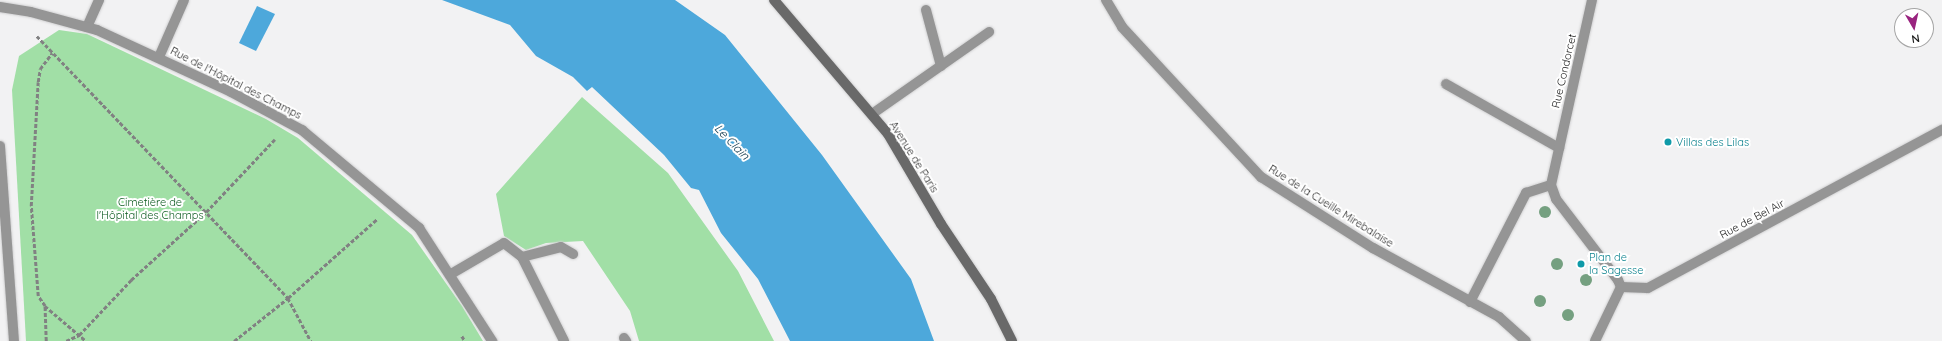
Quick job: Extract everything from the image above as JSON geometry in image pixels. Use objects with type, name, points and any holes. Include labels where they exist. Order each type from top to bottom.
[{"type":"main road","name":"Avenue de Paris","points":[[774,0],[888,134],[941,224],[991,299],[1012,341]]},
{"type":"street","points":[[87,27],[99,0]]},
{"type":"street","points":[[159,57],[184,0]]},
{"type":"street","name":"Rue de la Cueille Mirebalaise","points":[[1106,0],[1122,27],[1261,177],[1373,248],[1499,317],[1526,341]]},
{"type":"street","name":"Rue Condorcet","points":[[1551,185],[1592,0]]},
{"type":"street","name":"Rue de l'Hôpital des Champs","points":[[0,7],[31,12],[87,27],[159,57],[231,92],[302,130],[419,228],[451,274],[492,341]]},
{"type":"street","points":[[926,10],[941,66]]},
{"type":"street","points":[[872,114],[989,32]]},
{"type":"street","points":[[1446,84],[1559,148]]},
{"type":"street","name":"Rue de Bel Air","points":[[1621,287],[1648,288],[1942,130]]},
{"type":"street","points":[[0,146],[14,341]]},
{"type":"street","points":[[1470,302],[1526,193],[1551,185],[1556,199],[1618,280],[1621,287],[1595,341]]},
{"type":"street","points":[[451,274],[504,242],[522,257],[564,341]]},
{"type":"street","points":[[522,257],[561,247],[573,254]]},
{"type":"path","points":[[42,41],[288,298],[311,341]]},
{"type":"path","points":[[52,53],[40,69],[38,82],[31,206],[38,296],[45,306],[86,341]]},
{"type":"path","points":[[66,341],[79,334],[131,280],[206,212],[276,137],[282,136]]},
{"type":"path","points":[[374,212],[385,222]]},
{"type":"path","points":[[234,341],[288,298],[380,217]]},
{"type":"path","points":[[45,306],[46,341]]},
{"type":"path","points":[[462,334],[465,341]]},
{"type":"green space","name":"Cimetière de l'Hôpital des Champs","points":[[59,30],[87,34],[266,119],[298,138],[412,235],[462,306],[483,341],[26,341],[12,90],[19,56]]},
{"type":"green space","points":[[582,97],[668,173],[738,271],[774,341],[639,341],[630,311],[583,241],[546,243],[526,250],[504,236],[496,194]]},
{"type":"water","name":"Le Clain","points":[[442,0],[675,0],[725,35],[822,155],[911,279],[934,341],[790,341],[758,279],[721,233],[699,190],[691,188],[664,155],[592,87],[587,91],[573,77],[536,56],[510,25]]},
{"type":"water","points":[[257,6],[275,14],[256,51],[239,43]]},
{"type":"place","name":"Villas des Lilas","points":[[1668,142]]},
{"type":"place","name":"Plan de la Sagesse","points":[[1581,264]]}]
